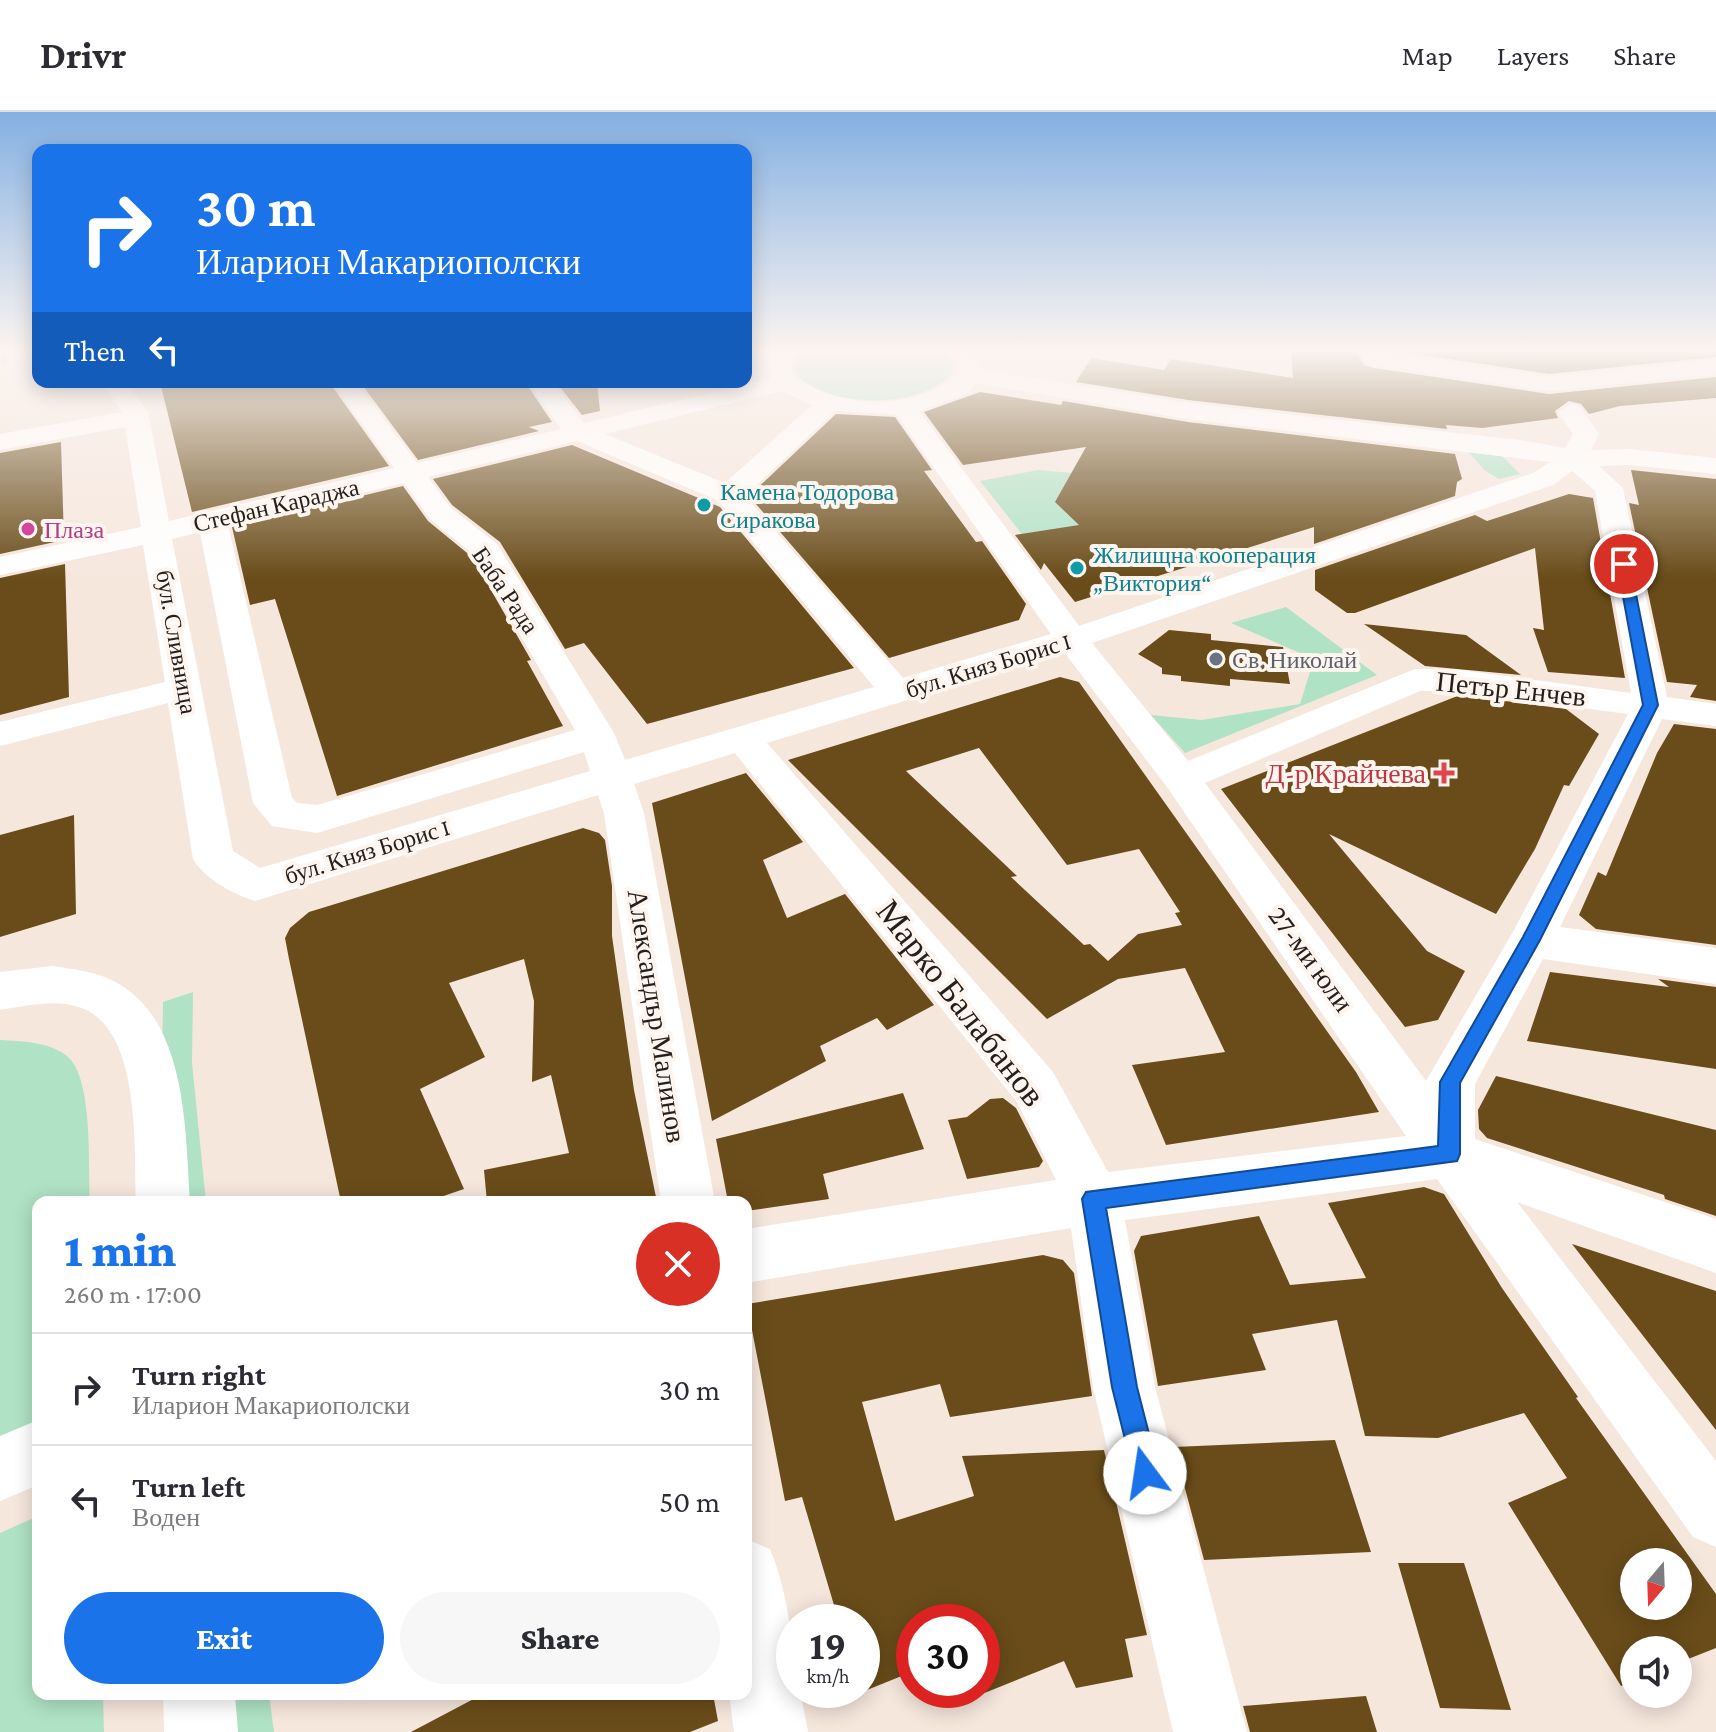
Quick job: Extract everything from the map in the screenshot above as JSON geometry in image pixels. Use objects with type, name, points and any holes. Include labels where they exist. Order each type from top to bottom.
[{"type":"street","points":[[0,442],[79,428]]},
{"type":"street","name":"бул. Сливница","points":[[137,428],[214,859],[255,885]]},
{"type":"street","name":"Баба Рада","points":[[376,428],[440,513],[486,550],[595,733],[612,778]]},
{"type":"street","points":[[574,428],[729,495],[867,654],[897,694]]},
{"type":"street","name":"Стефан Караджа","points":[[0,566],[157,533],[591,428]]},
{"type":"street","points":[[729,495],[802,428]]},
{"type":"street","name":"27-ми юли","points":[[919,428],[1101,680],[1181,778],[1449,1154],[1716,1514]]},
{"type":"street","points":[[1337,428],[1520,448],[1573,458],[1630,457],[1716,466]]},
{"type":"street","points":[[1573,458],[1586,434],[1581,428]]},
{"type":"street","points":[[1449,1154],[1450,1082],[1531,940],[1651,705],[1609,488],[1573,458]]},
{"type":"street","name":"бул. Княз Борис I","points":[[255,885],[612,778],[757,754],[897,694],[1072,639],[1543,479],[1573,458]]},
{"type":"street","points":[[212,520],[273,803],[286,816],[317,819],[587,739],[595,733]]},
{"type":"street","name":"Петър Енчев","points":[[1181,778],[1415,680],[1453,680],[1716,715]]},
{"type":"street","points":[[0,734],[185,688]]},
{"type":"street","name":"Марко Балабанов","points":[[757,754],[1035,1087],[1094,1199],[1124,1387],[1210,1732]]},
{"type":"street","name":"Александър Малинов","points":[[612,778],[627,830],[687,1196]]},
{"type":"street","points":[[1531,940],[1716,966]]},
{"type":"street","points":[[0,991],[31,984],[91,989],[125,1010],[150,1062],[158,1106],[163,1196]]},
{"type":"street","points":[[752,1255],[1094,1199],[1449,1154],[1716,1246]]},
{"type":"street","points":[[0,1469],[32,1455]]},
{"type":"street","points":[[752,1611],[771,1732]]},
{"type":"street","points":[[199,1700],[201,1732]]},
{"type":"green space","points":[[1466,449],[1499,453],[1520,474],[1499,479],[1484,470]]},
{"type":"green space","points":[[1038,470],[1072,473],[1227,508],[1022,534],[980,481]]},
{"type":"green space","points":[[1286,607],[1377,675],[1185,753],[1151,715],[1202,720],[1300,704],[1314,659],[1231,623]]},
{"type":"green space","points":[[193,992],[192,1063],[205,1196],[160,1196],[163,1002]]},
{"type":"green space","points":[[0,1040],[56,1049],[71,1060],[78,1072],[86,1108],[90,1196],[32,1196],[32,1426],[0,1439]]},
{"type":"green space","points":[[32,1519],[32,1700],[103,1700],[104,1732],[0,1732],[0,1533]]},
{"type":"green space","points":[[199,1700],[270,1700],[274,1732],[201,1732]]},
{"type":"building","points":[[171,428],[362,428],[389,466],[192,512]]},
{"type":"building","points":[[394,428],[530,428],[539,431],[418,460]]},
{"type":"building","points":[[822,428],[902,428],[932,470],[924,471],[976,542],[982,541],[1026,604],[1019,620],[889,658],[749,496]]},
{"type":"building","points":[[935,428],[1235,428],[1455,454],[1462,479],[1457,482],[1455,496],[1314,544],[1314,527],[1075,602],[1044,563],[1041,570],[1015,535],[1079,525],[1055,502],[1086,447],[963,465]]},
{"type":"building","points":[[61,442],[64,540],[0,554],[0,453]]},
{"type":"building","points":[[572,445],[720,507],[854,668],[647,724],[584,643],[565,649],[500,542],[452,505],[433,479]]},
{"type":"building","points":[[1631,470],[1716,479],[1716,701],[1690,697],[1697,685],[1667,682],[1629,503],[1639,505]]},
{"type":"building","points":[[403,486],[428,521],[472,557],[531,660],[527,661],[563,726],[337,796],[275,599],[250,605],[232,527]]},
{"type":"building","points":[[1569,494],[1593,498],[1625,678],[1548,672],[1533,628],[1544,630],[1535,548],[1355,613],[1347,613],[1315,590],[1315,570],[1475,515],[1487,521]]},
{"type":"building","points":[[65,564],[69,697],[0,715],[0,578]]},
{"type":"building","points":[[1364,624],[1466,635],[1521,675],[1425,666]]},
{"type":"building","name":"Св. Николай","points":[[1169,630],[1211,634],[1211,640],[1283,647],[1290,684],[1230,679],[1230,686],[1181,681],[1181,676],[1162,674],[1162,668],[1138,654]]},
{"type":"building","points":[[1060,677],[1079,682],[1356,1072],[1379,1112],[1166,1145],[1132,1065],[1225,1052],[1185,968],[1118,979],[1047,1019],[788,760]],"holes":[[[979,748],[1067,865],[1139,849],[1180,912],[1175,913],[1182,925],[1138,934],[1108,961],[1090,944],[1084,945],[1011,877],[1017,876],[906,771]]]},
{"type":"building","points":[[1460,695],[1566,709],[1599,734],[1569,786],[1564,785],[1535,849],[1496,914],[1329,834],[1427,951],[1465,971],[1438,1020],[1405,1027],[1221,789]]},
{"type":"building","points":[[1674,724],[1716,729],[1716,945],[1596,929],[1579,915],[1598,872],[1606,876],[1657,753]]},
{"type":"building","points":[[746,773],[803,842],[763,860],[787,918],[845,894],[934,1005],[887,1030],[877,1018],[820,1046],[826,1061],[712,1121],[652,803]]},
{"type":"building","points":[[74,815],[76,914],[0,937],[0,835]]},
{"type":"building","points":[[583,828],[599,833],[605,840],[612,886],[612,936],[634,1090],[656,1196],[486,1196],[484,1170],[569,1153],[551,1075],[532,1082],[534,1001],[524,959],[449,983],[485,1057],[420,1089],[464,1189],[444,1196],[340,1196],[285,938],[290,928],[309,912]]},
{"type":"building","points":[[1550,972],[1669,987],[1658,979],[1716,987],[1716,1069],[1527,1041]]},
{"type":"building","points":[[1496,1076],[1716,1130],[1716,1216],[1665,1199],[1664,1195],[1487,1138],[1479,1129],[1478,1110]]},
{"type":"building","points":[[903,1093],[924,1149],[823,1174],[829,1199],[752,1210],[752,1196],[727,1196],[716,1139]]},
{"type":"building","points":[[1003,1098],[1016,1108],[1043,1161],[1039,1167],[967,1179],[948,1120],[967,1117],[990,1099]]},
{"type":"building","points":[[1424,1187],[1444,1194],[1576,1398],[1683,1548],[1620,1548],[1620,1620],[1692,1620],[1692,1560],[1716,1594],[1716,1648],[1692,1657],[1692,1636],[1620,1636],[1620,1684],[1508,1503],[1567,1478],[1524,1413],[1438,1438],[1365,1436],[1337,1320],[1252,1334],[1266,1370],[1158,1386],[1134,1251],[1141,1236],[1259,1216],[1290,1285],[1366,1278],[1328,1203]]},
{"type":"building","points":[[1572,1244],[1716,1291],[1716,1430]]},
{"type":"building","points":[[1043,1255],[1063,1260],[1074,1273],[1092,1396],[950,1417],[940,1384],[862,1402],[895,1521],[974,1496],[962,1456],[1104,1450],[1147,1635],[1125,1639],[1133,1677],[1076,1688],[1064,1661],[1000,1687],[1000,1604],[896,1604],[896,1678],[880,1685],[880,1604],[834,1604],[802,1497],[785,1501],[752,1330],[752,1303]]},
{"type":"building","points":[[1335,1440],[1371,1552],[1204,1560],[1174,1447]]},
{"type":"building","points":[[1398,1563],[1464,1563],[1511,1710],[1440,1708]]},
{"type":"building","points":[[1366,1696],[1377,1732],[1250,1732],[1243,1706]]},
{"type":"building","points":[[472,1700],[714,1700],[718,1721],[690,1732],[411,1732]]},
{"type":"place","name":"Камена Тодорова Сиракова","points":[[704,505]]},
{"type":"place","name":"Плаза","points":[[28,529]]},
{"type":"place","name":"Жилищна кооперация „Виктория“","points":[[1077,568]]},
{"type":"place","name":"Св. Николай","points":[[1216,659]]},
{"type":"place","name":"Д-р Крайчева","points":[[1444,773]]},
{"type":"route","points":[[1145,1473],[1124,1387],[1094,1199],[1449,1154],[1450,1082],[1531,940],[1651,705],[1624,564]]}]
